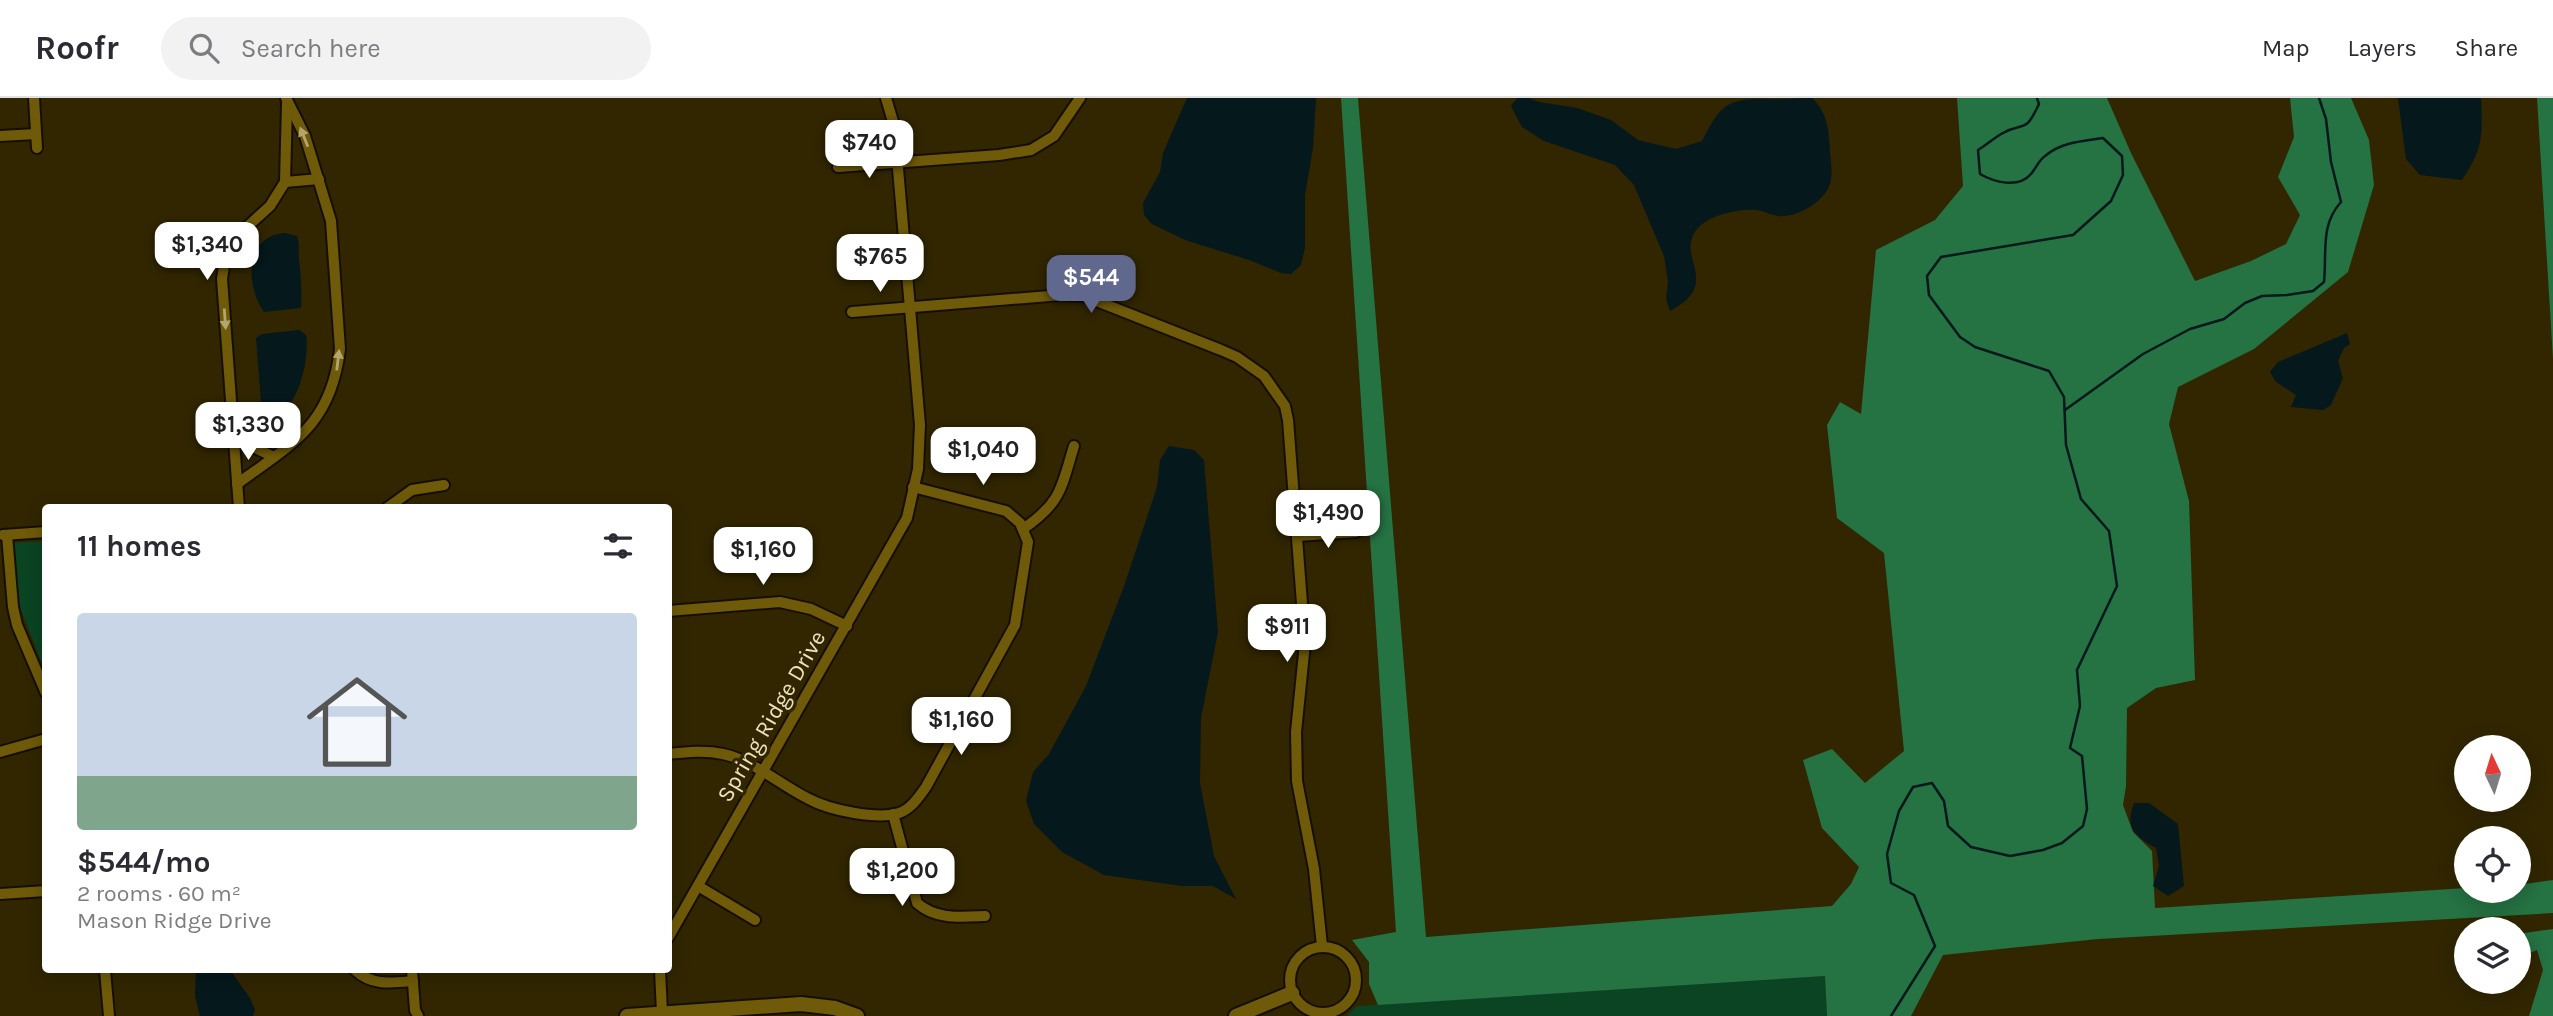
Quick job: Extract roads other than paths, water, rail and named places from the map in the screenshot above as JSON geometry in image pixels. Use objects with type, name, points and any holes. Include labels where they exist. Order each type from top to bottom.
[{"type":"street","points":[[34,98],[37,148]]},
{"type":"street","name":"Spring Ridge Drive","points":[[673,920],[698,886],[907,517],[918,468],[920,425],[894,125],[886,98]]},
{"type":"street","points":[[838,167],[1013,154],[1031,150],[1054,136],[1080,98]]},
{"type":"street","points":[[237,484],[309,430],[330,394],[340,349],[331,221],[304,136],[286,99]]},
{"type":"street","points":[[239,504],[222,279],[225,260],[237,236],[270,206],[285,181],[286,99]]},
{"type":"street","points":[[0,136],[36,134]]},
{"type":"street","points":[[285,181],[318,179]]},
{"type":"street","points":[[852,312],[1062,295],[1084,296],[1228,353],[1264,376],[1285,406],[1288,420],[1305,643],[1296,733],[1297,781],[1314,869],[1322,946]]},
{"type":"street","points":[[234,438],[274,457]]},
{"type":"street","points":[[1023,529],[1045,514],[1057,498],[1074,446]]},
{"type":"street","points":[[393,504],[412,491],[444,485]]},
{"type":"street","points":[[672,754],[700,751],[724,754],[764,771],[808,799],[823,805],[868,814],[893,814],[908,808],[926,787],[1015,625],[1028,542],[1013,515],[1000,508],[913,487]]},
{"type":"street","points":[[42,532],[4,535],[12,607],[42,684]]},
{"type":"street","points":[[1297,536],[1356,532]]},
{"type":"street","points":[[672,611],[780,602],[811,609],[847,626]]},
{"type":"street","points":[[0,752],[42,740]]},
{"type":"street","points":[[893,814],[917,903],[936,914],[954,918],[985,916]]},
{"type":"street","points":[[698,886],[755,920]]},
{"type":"street","points":[[0,894],[42,891]]},
{"type":"street","points":[[1322,946],[1334,949],[1349,958],[1357,983],[1345,1005],[1329,1014],[1308,1010],[1293,993],[1290,981],[1295,962],[1309,950],[1322,946]]},
{"type":"street","points":[[105,973],[109,1016]]},
{"type":"street","points":[[359,973],[379,982],[412,975],[414,1014]]},
{"type":"street","points":[[660,973],[662,1013]]},
{"type":"street","points":[[1236,1016],[1293,993]]},
{"type":"street","points":[[627,1016],[801,1004],[835,1008],[857,1016]]},
{"type":"waterway","points":[[1891,1016],[1935,946],[1914,895],[1891,883],[1887,854],[1899,811],[1913,787],[1932,783],[1944,801],[1948,826],[1971,847],[2010,856],[2043,850],[2062,843],[2083,826],[2087,809],[2082,756],[2070,748],[2080,706],[2077,670],[2117,586],[2109,531],[2081,499],[2066,445],[2064,397],[2049,371],[1975,347],[1960,337],[1929,295],[1927,276],[1941,257],[2073,235],[2111,201],[2123,175],[2122,156],[2103,138],[2073,143],[2051,151],[2026,179],[2020,181],[2006,183],[1980,174],[1978,150],[2001,134],[2027,124],[2039,104],[2037,98]]},
{"type":"waterway","points":[[2065,410],[2143,354],[2190,329],[2224,319],[2245,303],[2262,296],[2313,291],[2324,282],[2327,230],[2334,211],[2341,202],[2331,162],[2326,119],[2319,98]]}]
